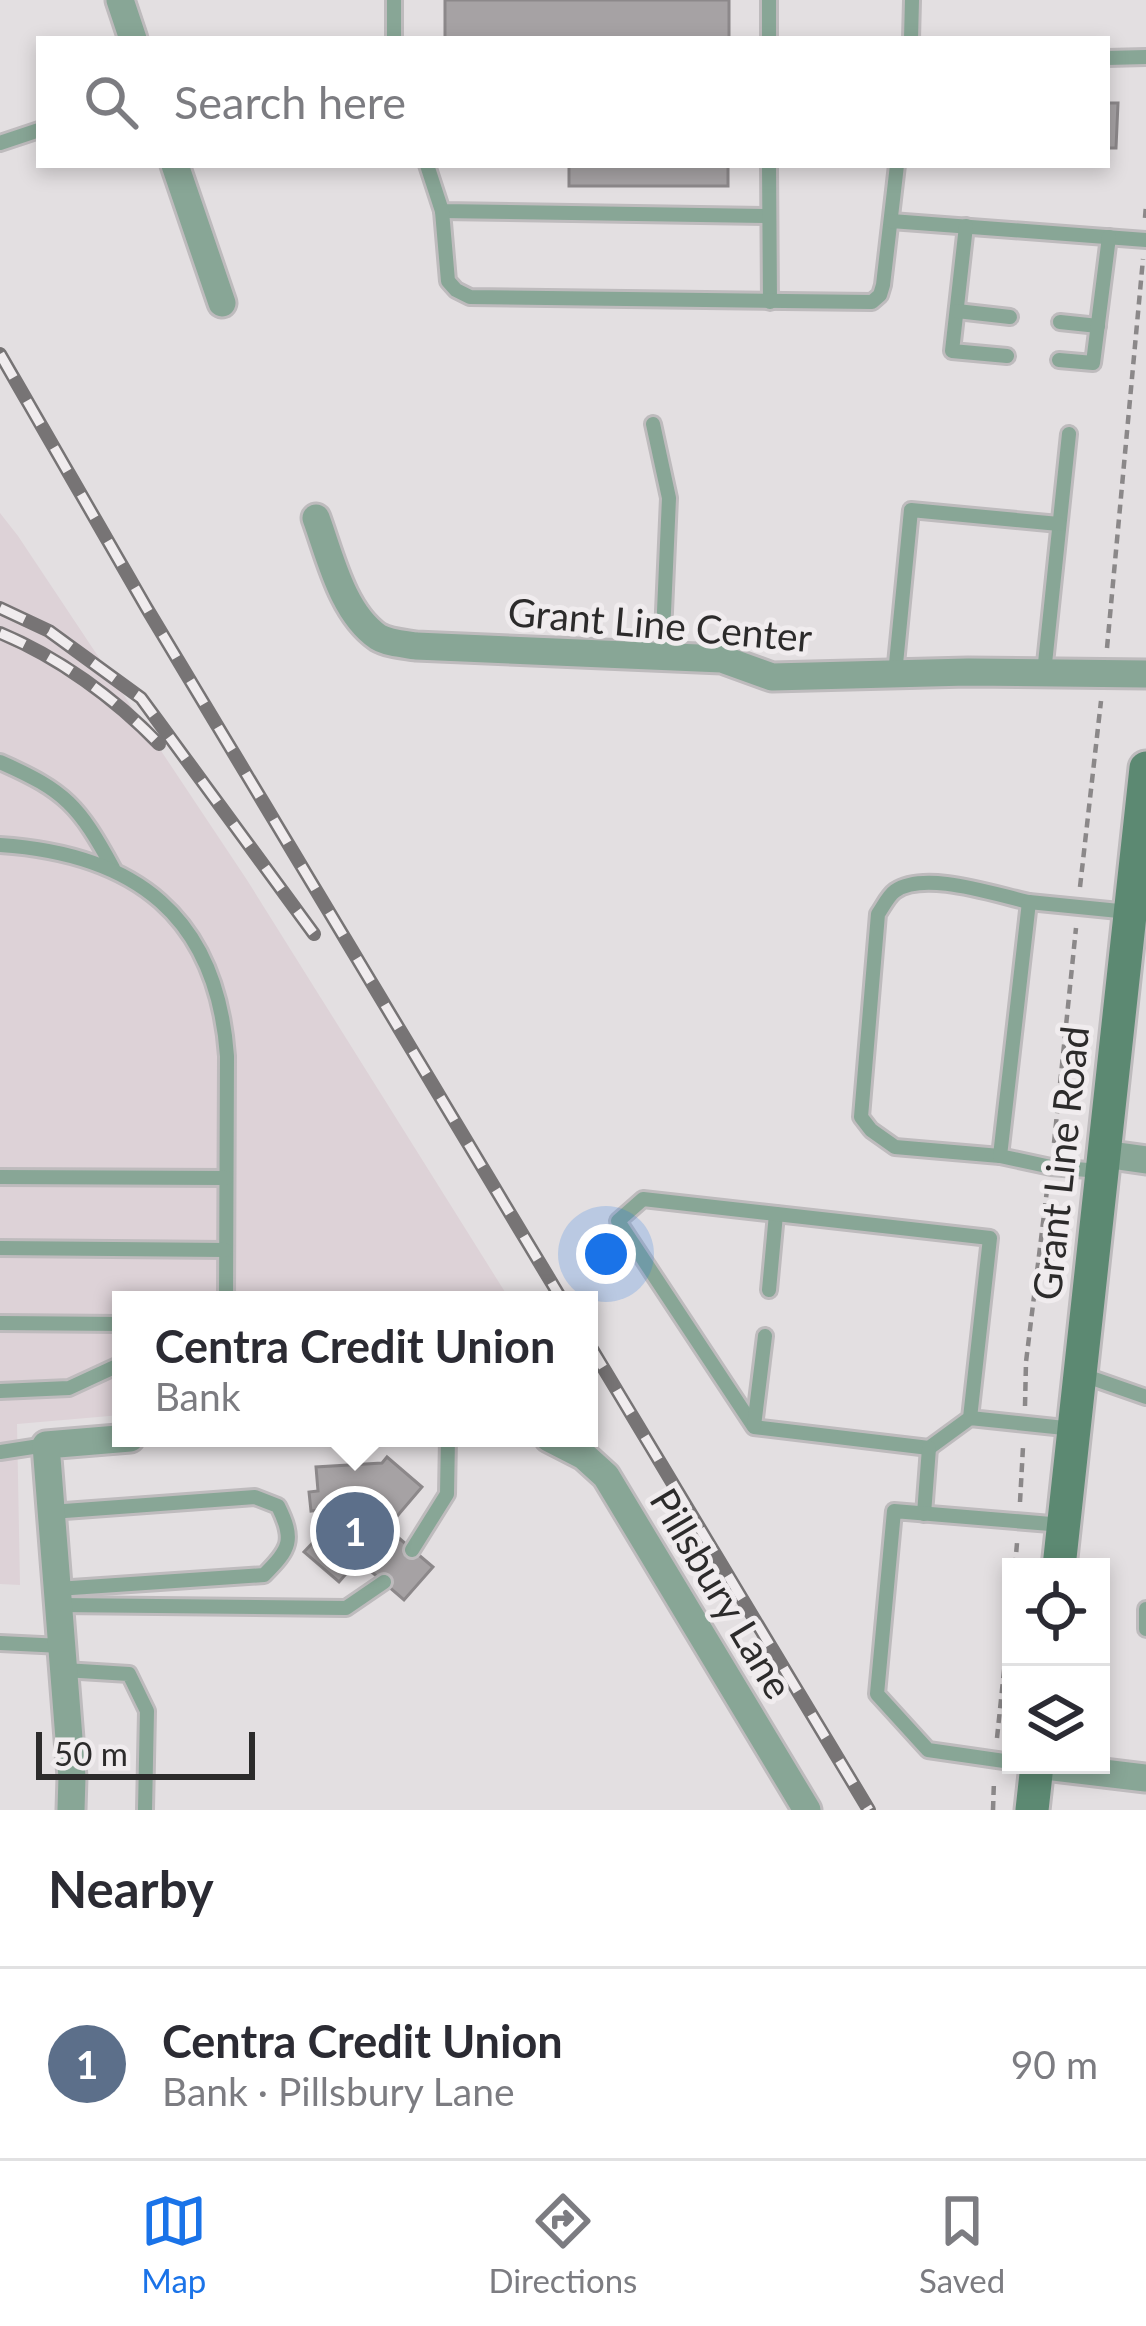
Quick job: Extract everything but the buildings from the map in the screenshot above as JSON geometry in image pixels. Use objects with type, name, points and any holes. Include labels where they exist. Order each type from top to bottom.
[{"type":"main road","name":"Grant Line Road","points":[[1060,1558],[1135,904],[1146,768]]},
{"type":"main road","points":[[1032,1810],[1035,1774]]},
{"type":"street","points":[[120,0],[132,36]]},
{"type":"street","points":[[176,168],[222,303]]},
{"type":"street","name":"Grant Line Center","points":[[316,518],[359,619],[382,640],[416,646],[722,659],[772,677],[1146,674]]},
{"type":"street","points":[[1103,1163],[1146,1160]]},
{"type":"street","points":[[71,1810],[46,1445],[112,1440]]},
{"type":"street","name":"Pillsbury Lane","points":[[566,1447],[606,1476],[806,1810]]},
{"type":"street","points":[[1110,1774],[1146,1778]]},
{"type":"lane","points":[[394,0],[394,36]]},
{"type":"lane","points":[[769,0],[769,36]]},
{"type":"lane","points":[[910,36],[912,0]]},
{"type":"lane","points":[[1110,58],[1146,57]]},
{"type":"lane","points":[[0,143],[36,131]]},
{"type":"lane","points":[[428,168],[442,211],[448,281],[470,297],[770,302],[872,302],[880,295],[897,168]]},
{"type":"lane","points":[[769,168],[770,302]]},
{"type":"lane","points":[[442,211],[769,216]]},
{"type":"lane","points":[[891,221],[1146,240]]},
{"type":"lane","points":[[966,226],[952,351],[1007,356]]},
{"type":"lane","points":[[1059,360],[1093,363],[1109,237]]},
{"type":"lane","points":[[957,311],[1010,317]]},
{"type":"lane","points":[[1060,322],[1098,326]]},
{"type":"lane","points":[[653,424],[669,498],[662,657]]},
{"type":"lane","points":[[1044,673],[1069,434]]},
{"type":"lane","points":[[895,674],[911,510],[1060,524]]},
{"type":"lane","points":[[0,762],[58,790],[88,823],[112,868]]},
{"type":"lane","points":[[0,845],[38,848],[112,868],[143,887],[175,917],[202,954],[214,979],[227,1056],[226,1291]]},
{"type":"lane","points":[[1103,1163],[1052,1167],[1000,1156],[895,1147],[871,1130],[861,1117],[878,914],[894,891],[913,885],[947,884],[1029,902],[1135,904]]},
{"type":"lane","points":[[1000,1156],[1029,902]]},
{"type":"lane","points":[[0,1177],[226,1178]]},
{"type":"lane","points":[[970,1418],[990,1238],[643,1198],[618,1221],[754,1427],[929,1448],[970,1418],[1074,1429]]},
{"type":"lane","points":[[769,1290],[776,1214]]},
{"type":"lane","points":[[0,1248],[225,1250]]},
{"type":"lane","points":[[0,1323],[112,1324]]},
{"type":"lane","points":[[754,1427],[765,1336]]},
{"type":"lane","points":[[0,1391],[69,1388],[112,1368]]},
{"type":"lane","points":[[1080,1374],[1146,1397]]},
{"type":"lane","points":[[0,1449],[46,1445]]},
{"type":"lane","points":[[412,1550],[447,1494],[448,1447]]},
{"type":"lane","points":[[924,1514],[929,1448]]},
{"type":"lane","points":[[51,1512],[255,1497],[278,1506],[290,1529],[284,1554],[263,1575],[58,1597]]},
{"type":"lane","points":[[1002,1761],[928,1750],[877,1694],[894,1511],[1063,1525]]},
{"type":"lane","points":[[58,1597],[346,1608],[384,1582]]},
{"type":"lane","points":[[1146,1609],[1146,1629]]},
{"type":"lane","points":[[0,1643],[129,1674],[147,1711],[145,1810]]},
{"type":"path","points":[[993,1810],[1002,1766]]},
{"type":"shaded area","points":[[0,513],[247,880],[504,1291],[112,1291],[112,1416],[17,1424],[20,1585],[0,1584]]},
{"type":"railway","points":[[0,354],[146,607],[557,1291]]},
{"type":"railway","points":[[0,608],[49,631],[141,698],[314,934]]},
{"type":"railway","points":[[0,633],[85,680],[159,744]]},
{"type":"railway","points":[[598,1359],[869,1810]]},
{"type":"place","name":"Centra Credit Union","points":[[355,1531]]}]
